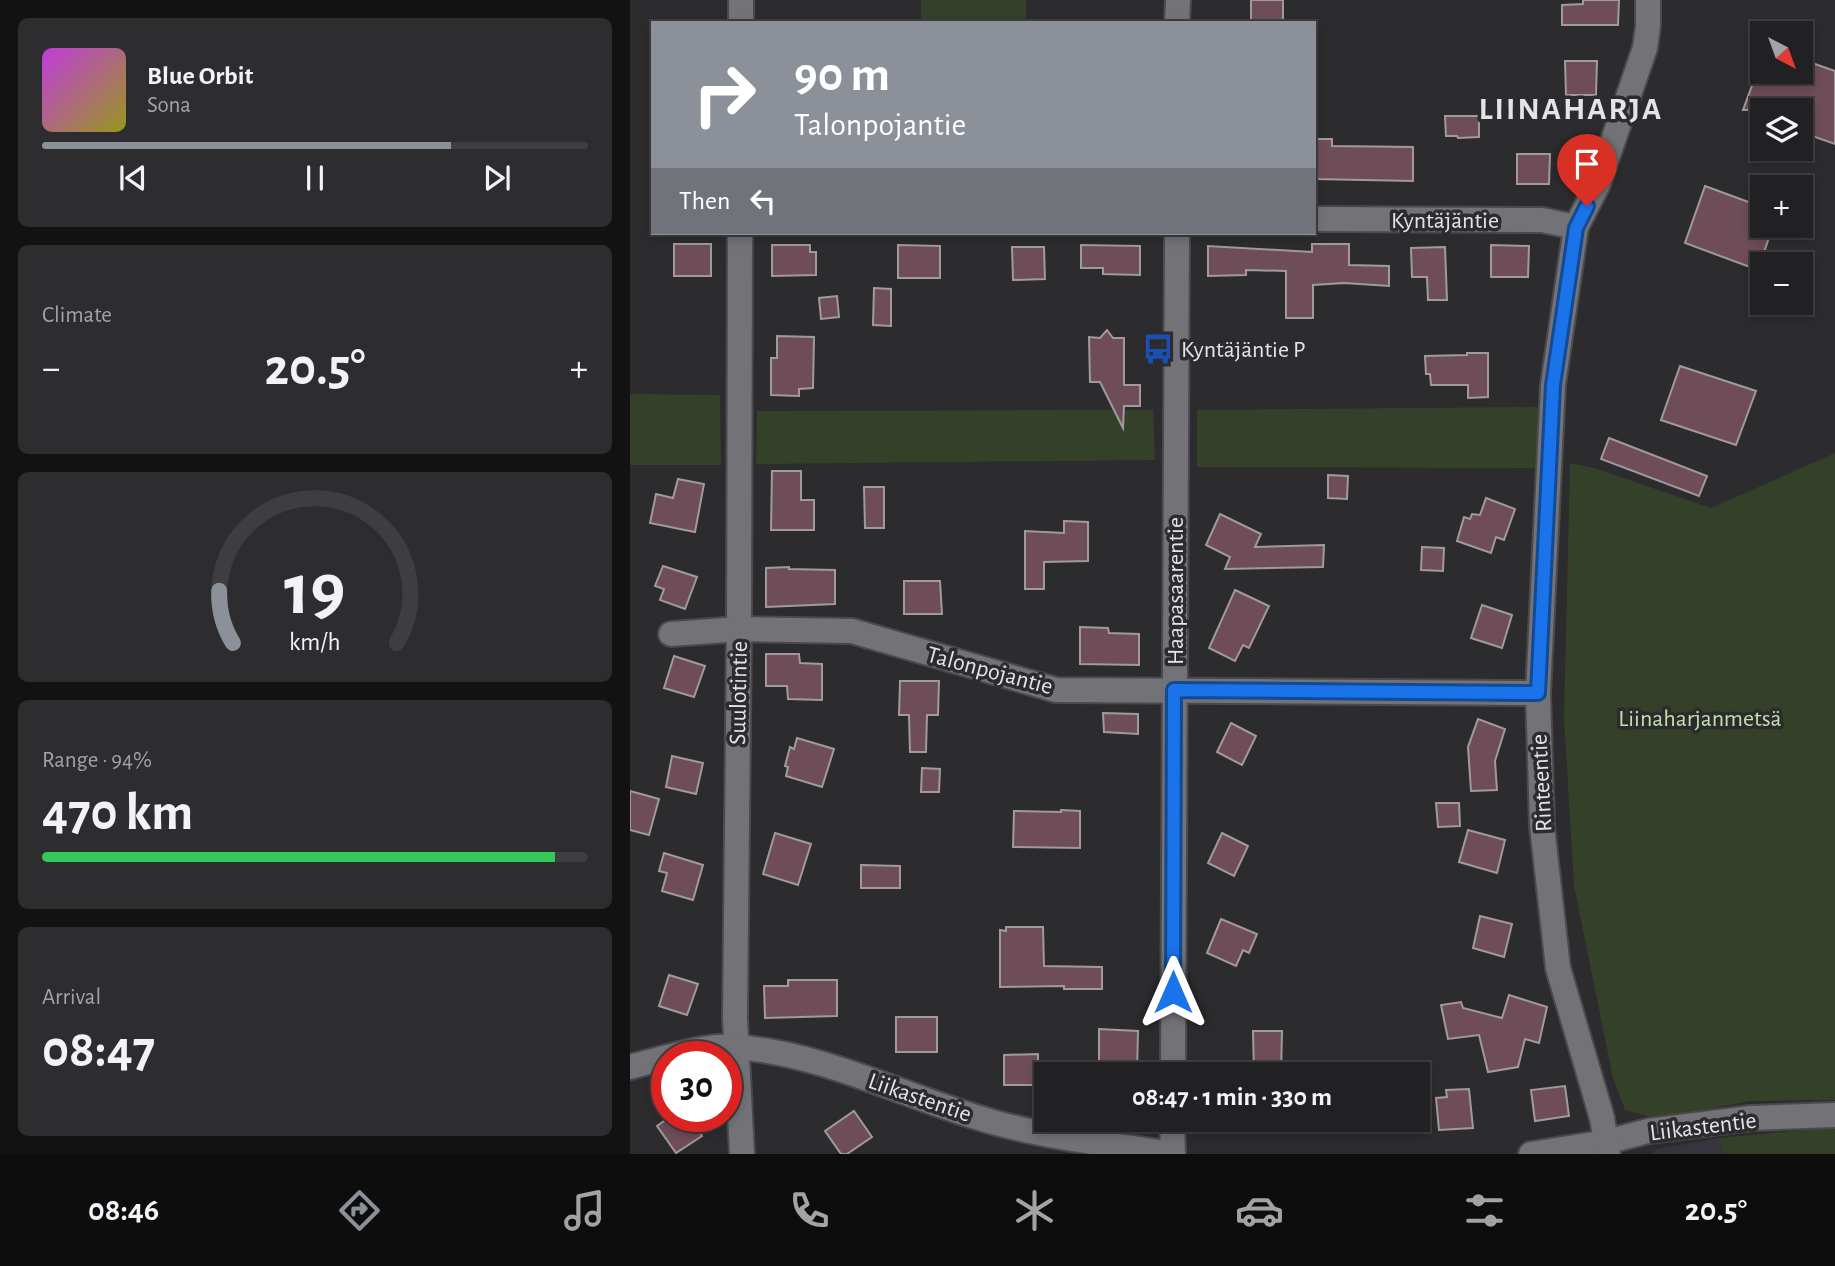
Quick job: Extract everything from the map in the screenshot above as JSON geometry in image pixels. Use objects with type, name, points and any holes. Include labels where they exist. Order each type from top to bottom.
[{"type":"street","points":[[741,0],[741,21]]},
{"type":"street","points":[[1177,21],[1178,0]]},
{"type":"street","name":"Rinteentie","points":[[1607,1148],[1602,1118],[1558,968],[1542,826],[1538,693],[1553,385],[1576,228],[1598,184],[1644,48],[1648,26],[1648,0]]},
{"type":"street","name":"Kyntäjäntie","points":[[1316,219],[1542,220],[1576,228]]},
{"type":"street","name":"Suulotintie","points":[[735,1041],[740,235]]},
{"type":"street","name":"Haapasaarentie","points":[[1172,1062],[1177,235]]},
{"type":"street","name":"Talonpojantie","points":[[671,634],[739,629],[852,631],[1056,690],[1538,693]]},
{"type":"street","name":"Liikastentie","points":[[742,1048],[825,1063],[912,1097],[1025,1130],[1173,1154]]},
{"type":"street","name":"Liikastentie","points":[[630,1067],[651,1061]]},
{"type":"street","name":"Liikastentie","points":[[1531,1154],[1607,1148],[1648,1131],[1751,1118],[1835,1115]]},
{"type":"street","name":"Suulotintie","points":[[741,1132],[742,1154]]},
{"type":"street","points":[[1172,1132],[1173,1154]]},
{"type":"shaded area","points":[[1719,1138],[1722,1154],[1652,1154],[1657,1149]]},
{"type":"green space","points":[[921,0],[1026,0],[1026,21],[921,21]]},
{"type":"green space","points":[[630,394],[720,395],[721,465],[630,465]]},
{"type":"green space","points":[[1539,407],[1535,468],[1197,467],[1197,410]]},
{"type":"green space","points":[[1153,410],[1155,460],[756,464],[757,411]]},
{"type":"green space","name":"Liinaharjanmetsä","points":[[1835,453],[1835,1100],[1750,1101],[1658,1119],[1625,1110],[1613,1078],[1574,886],[1564,718],[1570,463],[1594,468],[1711,508]]},
{"type":"green space","points":[[1835,1127],[1835,1154],[1722,1154],[1719,1138]]},
{"type":"building","points":[[1251,0],[1283,0],[1283,21],[1251,21]]},
{"type":"building","points":[[1583,0],[1619,0],[1618,25],[1562,25],[1562,5],[1583,4]]},
{"type":"building","points":[[1565,61],[1597,61],[1596,95],[1566,95]]},
{"type":"building","points":[[1813,63],[1835,71],[1835,144],[1813,136],[1813,98],[1750,98],[1750,110],[1743,110],[1753,84],[1813,84]]},
{"type":"building","points":[[1445,116],[1479,116],[1479,137],[1446,136]]},
{"type":"building","points":[[1316,139],[1332,139],[1332,146],[1413,147],[1413,181],[1316,179]]},
{"type":"building","points":[[1517,154],[1550,154],[1549,184],[1517,184]]},
{"type":"building","points":[[1705,186],[1750,203],[1750,238],[1769,238],[1764,252],[1750,252],[1750,267],[1685,243]]},
{"type":"building","points":[[674,244],[711,244],[711,276],[674,276]]},
{"type":"building","points":[[1312,244],[1349,244],[1349,265],[1389,266],[1389,286],[1344,283],[1313,285],[1313,318],[1286,318],[1286,271],[1246,270],[1246,275],[1208,276],[1208,246],[1312,252]]},
{"type":"building","points":[[772,245],[810,245],[810,252],[816,252],[816,275],[772,276]]},
{"type":"building","points":[[898,245],[940,246],[940,278],[898,278]]},
{"type":"building","points":[[1081,245],[1140,246],[1140,275],[1103,274],[1103,268],[1081,268]]},
{"type":"building","points":[[1491,245],[1529,246],[1528,277],[1491,277]]},
{"type":"building","points":[[1012,247],[1044,247],[1045,279],[1013,280]]},
{"type":"building","points":[[1445,247],[1447,300],[1428,300],[1427,277],[1412,277],[1411,248]]},
{"type":"building","points":[[874,288],[891,289],[891,326],[873,325]]},
{"type":"building","points":[[837,296],[839,317],[821,319],[819,298]]},
{"type":"building","points":[[1107,330],[1113,338],[1124,338],[1124,385],[1140,385],[1140,406],[1124,406],[1123,428],[1100,382],[1090,382],[1089,337],[1100,338]]},
{"type":"building","points":[[777,336],[814,337],[813,388],[799,389],[799,396],[771,395],[771,358],[777,358]]},
{"type":"building","points":[[1488,353],[1488,397],[1468,398],[1468,385],[1431,385],[1430,374],[1426,374],[1425,356]]},
{"type":"building","points":[[1680,366],[1756,391],[1736,445],[1661,420]]},
{"type":"building","points":[[1609,438],[1707,476],[1699,496],[1601,459]]},
{"type":"building","points":[[772,471],[801,471],[801,500],[814,500],[814,530],[771,530]]},
{"type":"building","points":[[1328,475],[1348,476],[1347,499],[1328,498]]},
{"type":"building","points":[[678,479],[704,484],[695,532],[650,523],[656,494],[673,498]]},
{"type":"building","points":[[864,487],[884,487],[884,528],[865,528]]},
{"type":"building","points":[[1486,498],[1515,509],[1504,540],[1496,537],[1491,553],[1457,541],[1464,517],[1470,519],[1472,514],[1480,515]]},
{"type":"building","points":[[1220,514],[1261,534],[1255,547],[1324,545],[1323,567],[1225,569],[1230,557],[1206,545]]},
{"type":"building","points":[[1064,521],[1088,522],[1088,561],[1044,562],[1044,589],[1025,589],[1025,531],[1064,533]]},
{"type":"building","points":[[1422,547],[1444,548],[1443,571],[1421,570]]},
{"type":"building","points":[[663,566],[697,577],[685,609],[660,600],[664,589],[655,586]]},
{"type":"building","points":[[766,568],[835,570],[835,604],[766,607]]},
{"type":"building","points":[[904,581],[940,581],[942,614],[904,614]]},
{"type":"building","points":[[1235,590],[1269,606],[1249,648],[1243,645],[1235,661],[1209,648]]},
{"type":"building","points":[[1482,605],[1512,615],[1502,648],[1471,638]]},
{"type":"building","points":[[1080,627],[1108,628],[1109,633],[1139,634],[1139,665],[1080,664]]},
{"type":"building","points":[[766,654],[799,654],[800,663],[822,664],[822,700],[788,699],[787,686],[766,686]]},
{"type":"building","points":[[674,656],[705,666],[694,697],[664,688]]},
{"type":"building","points":[[900,681],[939,681],[938,715],[927,715],[926,752],[910,752],[909,715],[899,715]]},
{"type":"building","points":[[1103,713],[1138,714],[1138,734],[1104,732]]},
{"type":"building","points":[[1478,719],[1505,729],[1495,761],[1497,790],[1471,791],[1468,747]]},
{"type":"building","points":[[1231,723],[1256,736],[1242,765],[1217,752]]},
{"type":"building","points":[[797,738],[834,749],[822,787],[786,776],[788,767],[785,766],[790,747],[794,749]]},
{"type":"building","points":[[672,756],[703,763],[696,794],[666,787]]},
{"type":"building","points":[[922,768],[940,769],[939,792],[921,792]]},
{"type":"building","points":[[630,791],[659,799],[649,835],[630,830]]},
{"type":"building","points":[[1436,803],[1459,803],[1460,826],[1438,827]]},
{"type":"building","points":[[1014,811],[1080,811],[1080,848],[1013,847]]},
{"type":"building","points":[[1468,830],[1505,840],[1497,873],[1459,862]]},
{"type":"building","points":[[775,833],[811,844],[798,885],[763,874]]},
{"type":"building","points":[[1222,833],[1248,846],[1234,876],[1208,863]]},
{"type":"building","points":[[664,853],[703,865],[693,900],[662,891],[667,873],[659,871]]},
{"type":"building","points":[[861,865],[900,866],[900,888],[861,888]]},
{"type":"building","points":[[1480,916],[1512,924],[1504,957],[1473,948]]},
{"type":"building","points":[[1221,919],[1257,934],[1249,953],[1243,950],[1236,966],[1207,953]]},
{"type":"building","points":[[1006,927],[1043,927],[1044,966],[1102,967],[1102,989],[1064,989],[1064,986],[1000,987],[1000,930],[1006,931]]},
{"type":"building","points":[[669,975],[698,984],[687,1015],[659,1006]]},
{"type":"building","points":[[788,980],[837,980],[837,1016],[765,1018],[764,986],[788,986]]},
{"type":"building","points":[[1509,995],[1547,1007],[1539,1043],[1525,1039],[1518,1067],[1488,1072],[1479,1035],[1448,1039],[1441,1005],[1461,1002],[1463,1008],[1502,1018]]},
{"type":"building","points":[[896,1017],[937,1017],[937,1052],[896,1052]]},
{"type":"building","points":[[1099,1029],[1138,1031],[1137,1062],[1099,1062]]},
{"type":"building","points":[[1253,1031],[1282,1031],[1281,1062],[1254,1062]]},
{"type":"building","points":[[1038,1054],[1038,1062],[1034,1062],[1034,1085],[1004,1085],[1004,1055]]},
{"type":"building","points":[[1565,1086],[1569,1116],[1535,1121],[1531,1090]]},
{"type":"building","points":[[1469,1089],[1473,1128],[1439,1130],[1436,1098],[1447,1097],[1446,1090]]},
{"type":"building","points":[[854,1111],[872,1137],[847,1154],[841,1154],[825,1131]]},
{"type":"building","points":[[661,1132],[699,1132],[702,1136],[676,1153]]},
{"type":"place","name":"Kyntäjäntie P","points":[[1158,349]]},
{"type":"district","name":"LIINAHARJA","points":[[1571,108]]},
{"type":"route","points":[[1173,992],[1174,690],[1538,693],[1553,385],[1576,228],[1587,206]]}]
